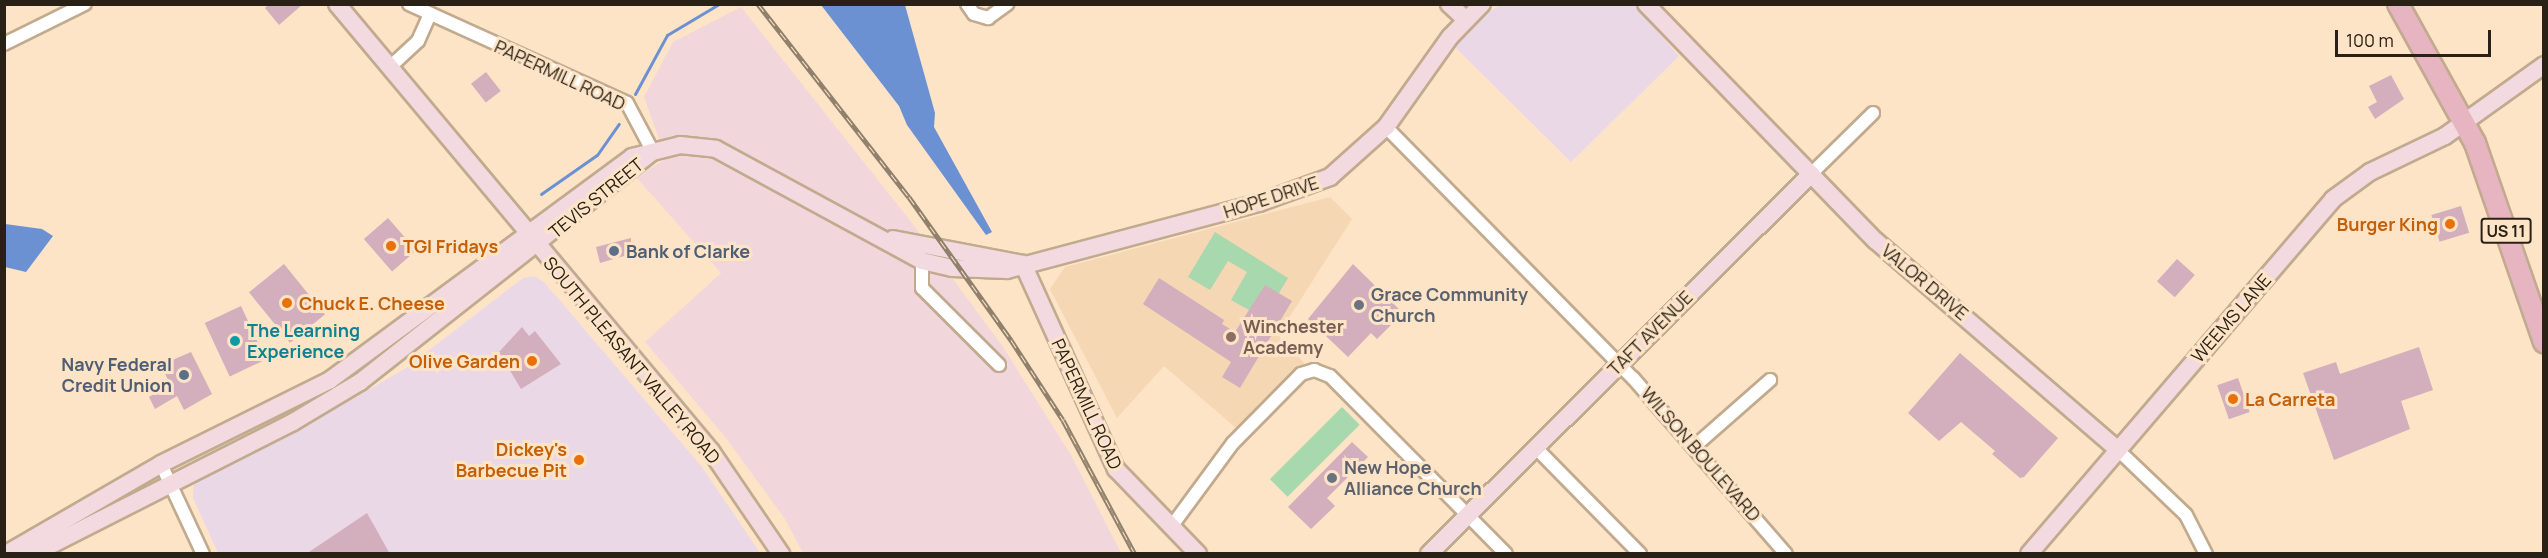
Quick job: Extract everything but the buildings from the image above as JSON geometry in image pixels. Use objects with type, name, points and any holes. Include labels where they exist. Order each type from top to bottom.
[{"type":"main road","name":"SOUTH PLEASANT VALLEY ROAD","points":[[337,4],[391,66],[536,247],[711,451],[781,554]]},
{"type":"main road","points":[[1449,4],[1465,19]]},
{"type":"main road","name":"HOPE DRIVE","points":[[1023,264],[1305,189],[1330,177],[1386,127],[1465,19],[1482,4]]},
{"type":"main road","name":"VALOR DRIVE","points":[[1646,4],[1876,241],[2117,449]]},
{"type":"main road","name":"US 11","points":[[2398,4],[2465,123],[2486,168],[2544,342]]},
{"type":"main road","name":"WEEMS LANE","points":[[2029,554],[2333,199],[2370,172],[2465,123],[2544,65]]},
{"type":"main road","points":[[653,152],[688,145],[727,153],[885,238],[922,261],[997,271],[1023,264]]},
{"type":"main road","name":"TEVIS STREET","points":[[6,554],[161,464],[330,380],[618,164],[653,152]]},
{"type":"main road","name":"TEVIS STREET","points":[[33,554],[338,396],[536,247],[653,152]]},
{"type":"main road","name":"TAFT AVENUE","points":[[1429,554],[1811,174]]},
{"type":"main road","points":[[885,238],[1023,264]]},
{"type":"main road","name":"PAPERMILL ROAD","points":[[1023,264],[1116,469],[1198,554]]},
{"type":"street","points":[[4,44],[85,4]]},
{"type":"street","name":"PAPERMILL ROAD","points":[[409,4],[627,103],[653,152]]},
{"type":"street","points":[[967,4],[974,14],[988,18],[1007,4]]},
{"type":"street","points":[[391,66],[418,41],[430,14]]},
{"type":"street","name":"TAFT AVENUE","points":[[1811,174],[1873,113]]},
{"type":"street","name":"WILSON BOULEVARD","points":[[1386,127],[1620,363],[1695,446],[1786,554]]},
{"type":"street","points":[[922,261],[922,288],[999,364]]},
{"type":"street","points":[[1171,527],[1233,443],[1310,370],[1330,376],[1469,513],[1506,554]]},
{"type":"street","points":[[1695,446],[1770,380]]},
{"type":"street","points":[[1535,447],[1640,554]]},
{"type":"street","name":"VALOR DRIVE","points":[[2117,449],[2186,515],[2206,554]]},
{"type":"street","points":[[161,464],[202,554]]},
{"type":"shaded area","points":[[1500,5],[1634,5],[1679,56],[1571,162],[1453,45],[1473,22]]},
{"type":"shaded area","points":[[741,7],[912,223],[1003,347],[1071,455],[1121,553],[803,553],[785,519],[726,438],[645,342],[721,273],[636,177],[666,159],[644,97],[673,42]]},
{"type":"shaded area","points":[[1330,197],[1352,219],[1278,335],[1305,364],[1236,428],[1164,366],[1117,418],[1050,289],[1065,267]]},
{"type":"shaded area","points":[[534,276],[544,282],[702,467],[760,553],[218,553],[193,498],[194,482],[306,426],[406,368],[523,278]]},
{"type":"green space","points":[[1215,232],[1288,278],[1279,293],[1249,310],[1231,300],[1247,272],[1228,261],[1210,290],[1188,277]]},
{"type":"green space","points":[[1342,407],[1360,425],[1288,497],[1270,479]]},
{"type":"water","points":[[821,5],[905,5],[935,113],[934,127],[992,232],[986,235],[907,125],[899,106]]},
{"type":"water","points":[[5,224],[42,229],[53,236],[26,272],[5,267]]},
{"type":"waterway","points":[[635,94],[667,35],[719,4]]},
{"type":"waterway","points":[[541,194],[597,155],[619,124]]},
{"type":"railway","points":[[758,4],[909,197],[1011,340],[1063,420],[1135,554]]},
{"type":"place","name":"Burger King","points":[[2450,224]]},
{"type":"place","name":"TGI Fridays","points":[[391,246]]},
{"type":"place","name":"Bank of Clarke","points":[[614,251]]},
{"type":"place","name":"Chuck E. Cheese","points":[[287,303]]},
{"type":"place","name":"Grace Community Church","points":[[1359,305]]},
{"type":"place","name":"Winchester Academy","points":[[1231,337]]},
{"type":"place","name":"The Learning Experience","points":[[235,341]]},
{"type":"place","name":"Olive Garden","points":[[532,361]]},
{"type":"place","name":"Navy Federal Credit Union","points":[[184,375]]},
{"type":"place","name":"La Carreta","points":[[2233,399]]},
{"type":"place","name":"Dickey's Barbecue Pit","points":[[579,460]]},
{"type":"place","name":"New Hope Alliance Church","points":[[1332,478]]}]
